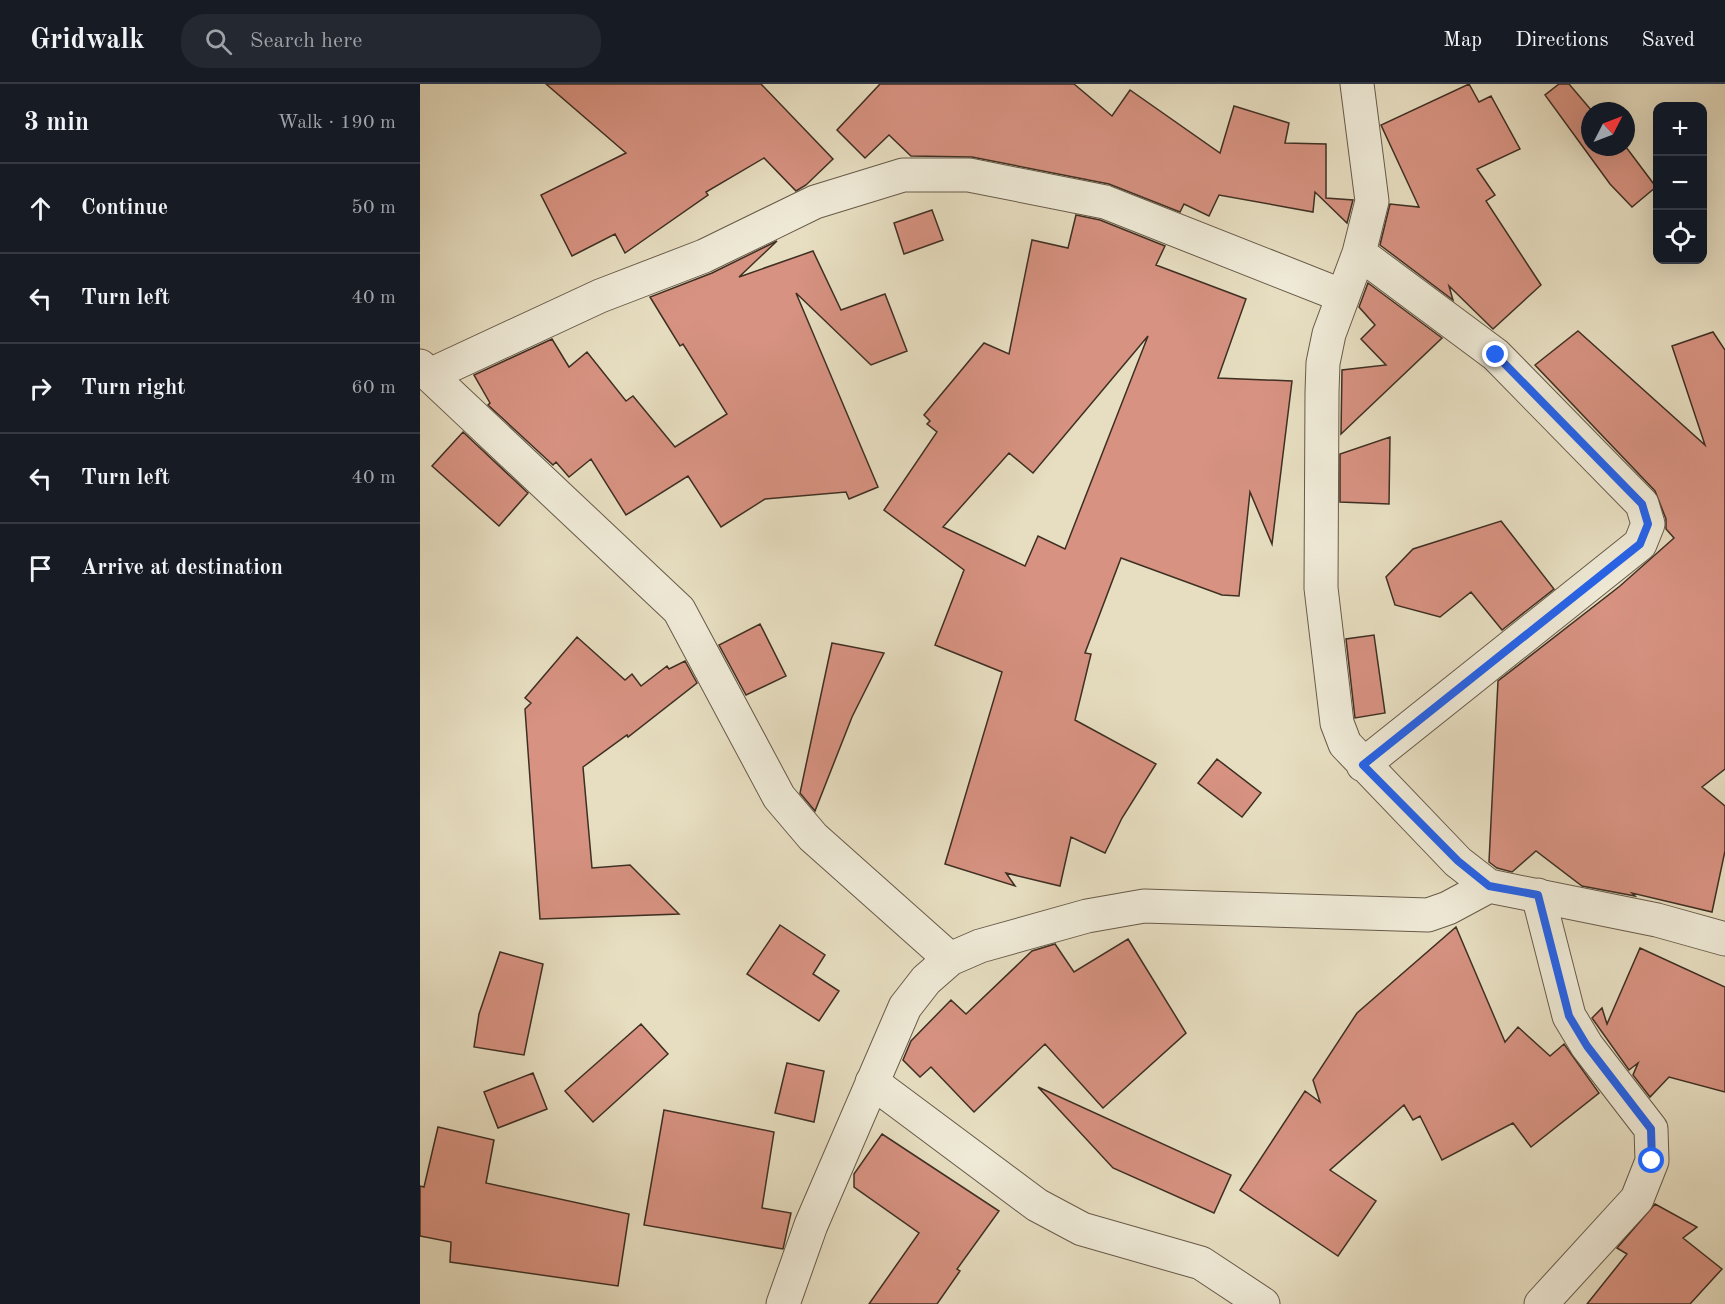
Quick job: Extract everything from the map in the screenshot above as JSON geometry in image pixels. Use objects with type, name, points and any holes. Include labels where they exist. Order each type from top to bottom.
[{"type":"street","points":[[1357,84],[1372,201],[1359,253],[1329,334],[1323,363],[1321,588],[1337,723],[1345,744],[1458,861],[1489,886],[1657,920],[1725,939]]},
{"type":"street","points":[[950,959],[813,837],[779,797],[679,610],[426,370],[600,296],[704,256],[815,202],[903,174],[969,175],[1105,202],[1343,296]]},
{"type":"street","points":[[1359,253],[1496,355],[1642,504],[1648,524],[1640,544],[1363,765]]},
{"type":"street","points":[[783,1304],[811,1225],[905,1007],[926,981],[950,959],[981,946],[1087,916],[1144,906],[1428,915],[1448,908],[1489,886]]},
{"type":"street","points":[[1538,895],[1569,1016],[1587,1046],[1651,1129],[1652,1161],[1637,1199],[1541,1304]]},
{"type":"street","points":[[872,1082],[1037,1205],[1082,1229],[1201,1263],[1263,1304]]},
{"type":"building","points":[[546,84],[761,84],[833,159],[806,185],[796,191],[764,158],[706,192],[708,195],[625,253],[615,234],[572,256],[541,195],[626,153]]},
{"type":"building","points":[[880,84],[1074,84],[1112,116],[1130,90],[1220,153],[1234,106],[1289,123],[1285,143],[1326,144],[1326,198],[1353,200],[1347,223],[1315,192],[1313,212],[1219,195],[1209,216],[1184,204],[1180,212],[1109,184],[972,157],[911,156],[889,135],[865,158],[837,130]]},
{"type":"building","points":[[1469,84],[1479,102],[1491,96],[1520,149],[1477,169],[1495,195],[1486,201],[1541,285],[1493,329],[1449,286],[1453,300],[1380,245],[1390,204],[1419,207],[1381,125]]},
{"type":"building","points":[[1559,84],[1569,84],[1584,102],[1581,102],[1581,144],[1545,95]]},
{"type":"building","points":[[1590,156],[1633,156],[1653,183],[1653,190],[1632,207],[1610,184]]},
{"type":"building","points":[[932,210],[943,240],[904,254],[894,223]]},
{"type":"building","points":[[1076,215],[1100,220],[1165,246],[1156,265],[1246,299],[1218,378],[1292,381],[1272,544],[1250,492],[1239,596],[1222,595],[1121,558],[1085,653],[1091,654],[1075,720],[1156,764],[1122,818],[1105,853],[1071,837],[1060,886],[1006,873],[1015,886],[945,864],[1002,672],[935,645],[964,570],[884,510],[937,432],[927,424],[930,421],[924,415],[984,343],[1009,354],[1032,240],[1068,248]],"holes":[[[1148,336],[1065,549],[1038,536],[1025,566],[943,527],[1009,453],[1033,473]]]},
{"type":"building","points":[[777,241],[739,277],[813,251],[841,310],[885,294],[907,351],[871,365],[796,293],[878,487],[849,499],[846,492],[765,499],[721,527],[688,476],[626,515],[591,459],[569,477],[556,462],[553,465],[488,405],[490,403],[474,375],[552,339],[569,367],[587,352],[626,401],[633,396],[675,447],[727,414],[683,344],[680,346],[650,297],[712,273]]},
{"type":"building","points":[[1368,283],[1442,338],[1341,434],[1342,370],[1386,365],[1361,339],[1375,325],[1359,307]]},
{"type":"building","points":[[1578,331],[1705,445],[1672,346],[1713,332],[1725,350],[1725,769],[1702,787],[1725,806],[1725,851],[1712,912],[1632,893],[1635,896],[1582,886],[1536,851],[1512,872],[1497,868],[1489,862],[1498,681],[1620,586],[1674,538],[1666,529],[1666,519],[1655,491],[1535,365]]},
{"type":"building","points":[[463,432],[528,493],[499,526],[432,466]]},
{"type":"building","points":[[1390,437],[1389,504],[1340,502],[1340,454]]},
{"type":"building","points":[[1501,521],[1554,589],[1502,630],[1471,592],[1440,617],[1395,605],[1386,577],[1413,549]]},
{"type":"building","points":[[760,624],[786,676],[746,695],[719,645]]},
{"type":"building","points":[[1374,635],[1385,713],[1355,718],[1346,639]]},
{"type":"building","points":[[577,637],[625,680],[632,674],[641,686],[667,666],[669,669],[685,661],[697,683],[628,737],[627,735],[583,767],[592,868],[630,865],[679,914],[540,919],[525,709],[531,703],[525,698]]},
{"type":"building","points":[[832,643],[884,653],[852,717],[815,811],[800,793]]},
{"type":"building","points":[[1217,759],[1261,793],[1242,817],[1198,783]]},
{"type":"building","points":[[780,925],[825,955],[813,974],[839,991],[819,1021],[747,974]]},
{"type":"building","points":[[1456,927],[1505,1042],[1518,1027],[1550,1056],[1564,1044],[1599,1093],[1531,1147],[1513,1123],[1442,1160],[1420,1116],[1413,1120],[1404,1105],[1330,1170],[1376,1201],[1338,1256],[1240,1190],[1305,1091],[1320,1102],[1313,1080],[1357,1013]]},
{"type":"building","points":[[1128,939],[1186,1033],[1103,1108],[1045,1044],[974,1112],[931,1067],[920,1077],[903,1060],[911,1041],[951,1000],[966,1014],[1032,951],[1055,944],[1074,972]]},
{"type":"building","points":[[1640,948],[1725,987],[1725,1092],[1669,1077],[1650,1097],[1633,1075],[1638,1063],[1629,1070],[1592,1018],[1602,1008],[1607,1024]]},
{"type":"building","points":[[500,952],[543,964],[524,1055],[474,1047],[479,1014]]},
{"type":"building","points":[[641,1024],[668,1054],[593,1122],[565,1091]]},
{"type":"building","points":[[787,1063],[824,1071],[814,1122],[775,1113]]},
{"type":"building","points":[[533,1073],[547,1109],[498,1128],[484,1092]]},
{"type":"building","points":[[1038,1087],[1231,1175],[1214,1213],[1113,1168]]},
{"type":"building","points":[[664,1110],[774,1132],[762,1208],[791,1213],[783,1249],[644,1225]]},
{"type":"building","points":[[438,1127],[494,1140],[486,1183],[629,1214],[618,1286],[450,1262],[451,1242],[420,1236],[420,1186],[424,1187]]},
{"type":"building","points":[[882,1134],[999,1211],[957,1269],[960,1271],[937,1304],[869,1304],[919,1233],[854,1187],[854,1174]]},
{"type":"building","points":[[1655,1204],[1697,1227],[1683,1238],[1722,1269],[1690,1304],[1587,1304],[1627,1254],[1617,1248]]},
{"type":"route","points":[[1496,355],[1642,504],[1648,524],[1640,544],[1363,765],[1458,861],[1489,886],[1538,895],[1569,1016],[1587,1046],[1651,1129],[1652,1161]]}]
